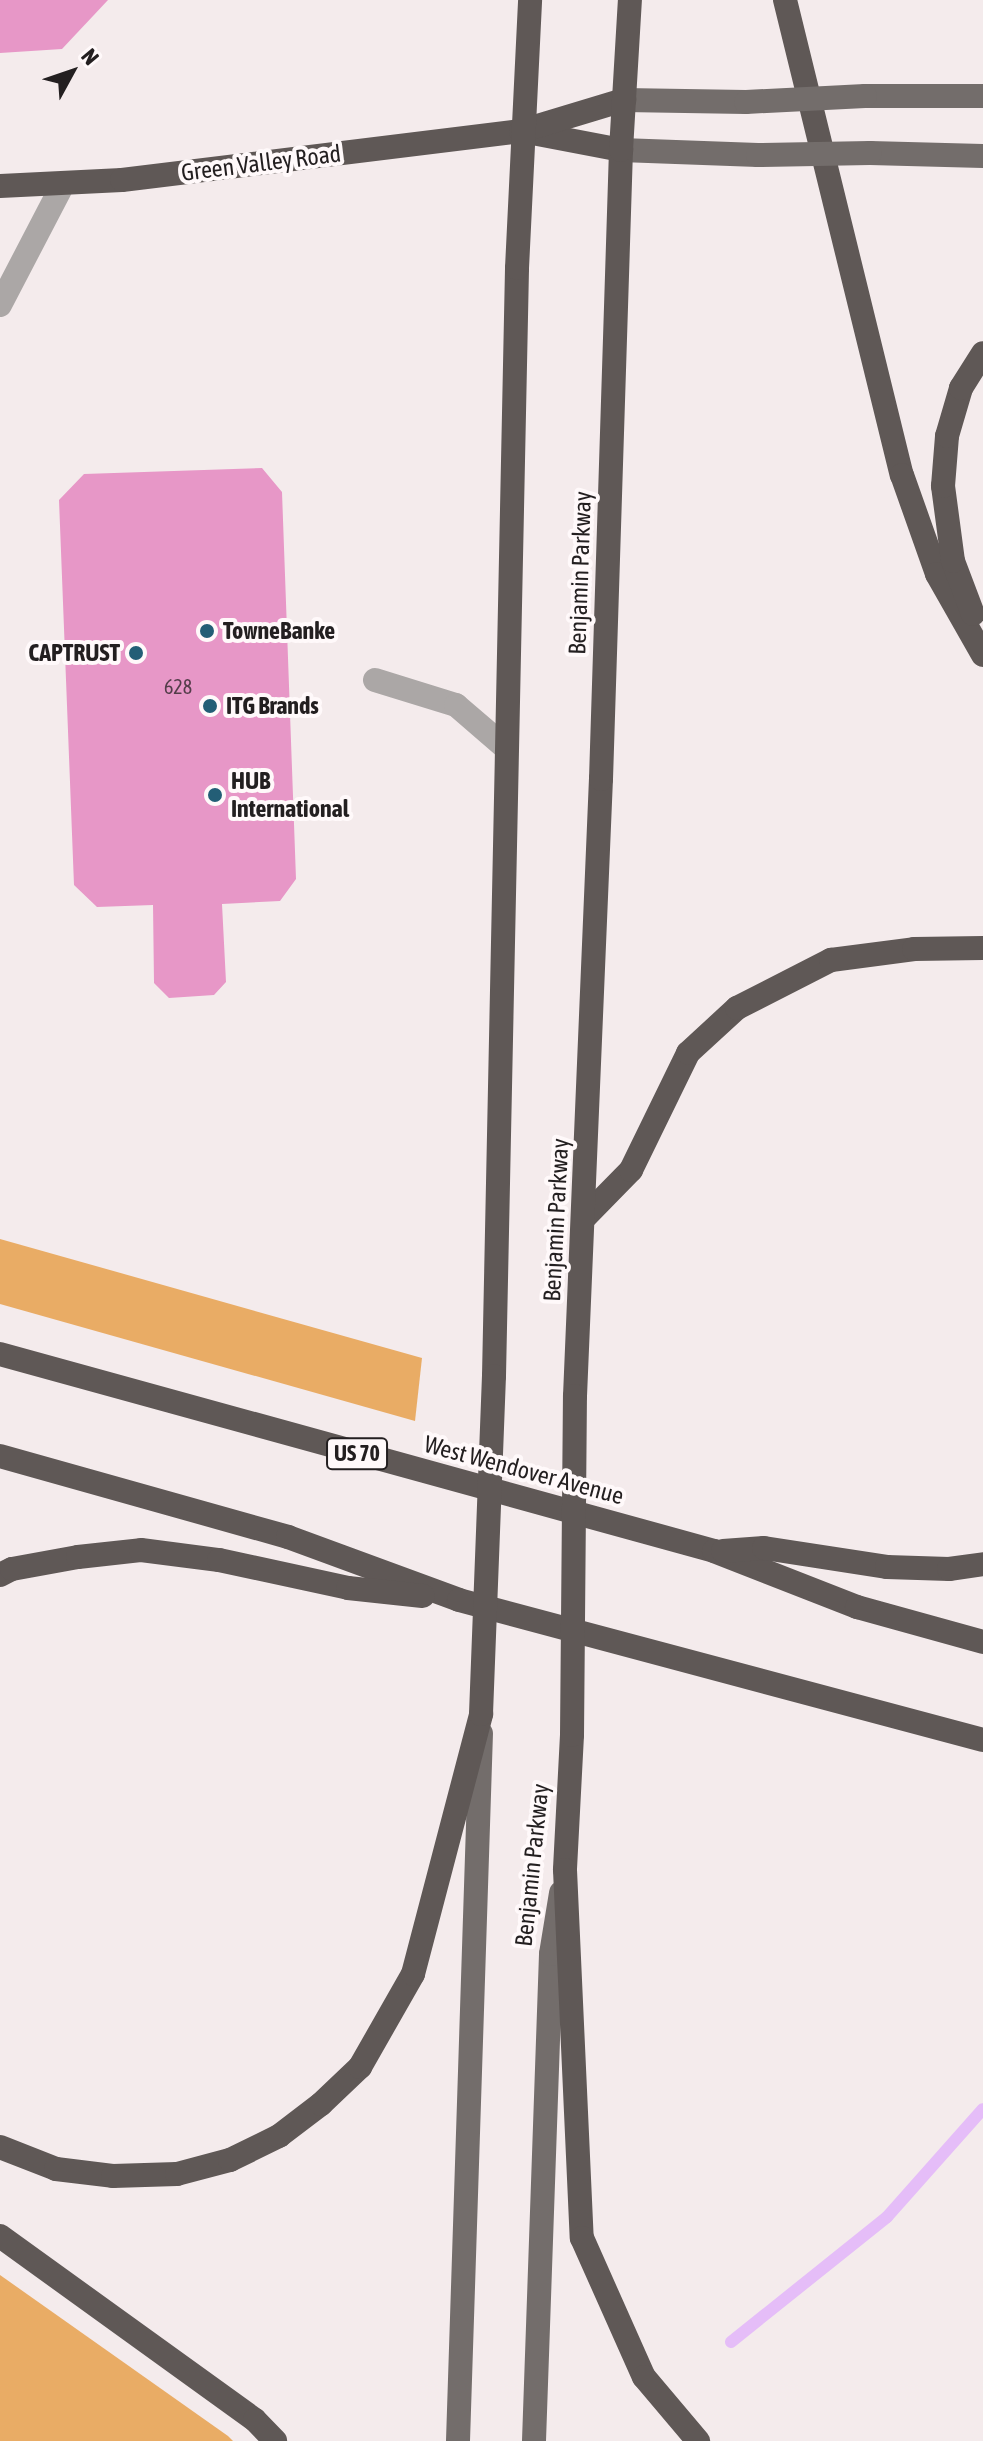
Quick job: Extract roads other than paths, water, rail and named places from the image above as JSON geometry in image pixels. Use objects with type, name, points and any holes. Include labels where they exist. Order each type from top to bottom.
[{"type":"highway","name":"Benjamin Parkway","points":[[481,1714],[494,1376],[521,131],[530,0]]},
{"type":"highway","name":"Benjamin Parkway","points":[[565,1870],[572,1735],[575,1396],[585,1217],[621,150],[630,0]]},
{"type":"highway","points":[[785,0],[902,475],[937,574],[983,655]]},
{"type":"highway","name":"Green Valley Road","points":[[0,186],[122,180],[521,131],[624,100]]},
{"type":"highway","name":"Green Valley Road","points":[[521,131],[621,150]]},
{"type":"highway","points":[[983,353],[961,388],[947,436],[943,486],[953,561],[983,638]]},
{"type":"highway","points":[[585,1217],[631,1170],[688,1053],[737,1008],[831,960],[914,949],[983,948]]},
{"type":"highway","name":"West Wendover Avenue","points":[[0,1354],[714,1551],[857,1607],[983,1642]]},
{"type":"highway","points":[[0,1456],[288,1537],[459,1600],[983,1740]]},
{"type":"highway","points":[[714,1551],[764,1548],[887,1567],[949,1569],[983,1564]]},
{"type":"highway","points":[[0,1575],[12,1569],[78,1557],[141,1550],[219,1560],[348,1588],[459,1600]]},
{"type":"highway","points":[[0,2147],[56,2169],[113,2176],[177,2174],[230,2160],[279,2136],[321,2104],[360,2067],[413,1974],[481,1714]]},
{"type":"highway","points":[[957,1735],[983,1748]]},
{"type":"highway","points":[[565,1870],[582,2238],[644,2377],[698,2441]]},
{"type":"highway","points":[[0,2236],[255,2420],[275,2441]]},
{"type":"main road","name":"Green Valley Road","points":[[624,100],[746,102],[865,96],[983,96]]},
{"type":"main road","name":"Green Valley Road","points":[[621,150],[758,155],[870,153],[983,156]]},
{"type":"main road","name":"Benjamin Parkway","points":[[458,2441],[481,1714]]},
{"type":"main road","name":"Benjamin Parkway","points":[[534,2441],[551,1954],[565,1870]]},
{"type":"lane","points":[[0,305],[63,184]]},
{"type":"lane","points":[[375,680],[456,705],[506,748]]},
{"type":"waterway","points":[[731,2342],[887,2217],[983,2109]]},
{"type":"place","name":"TowneBanke","points":[[207,631]]},
{"type":"place","name":"CAPTRUST","points":[[136,653]]},
{"type":"place","name":"ITG Brands","points":[[210,706]]},
{"type":"place","name":"HUB International","points":[[215,795]]}]
